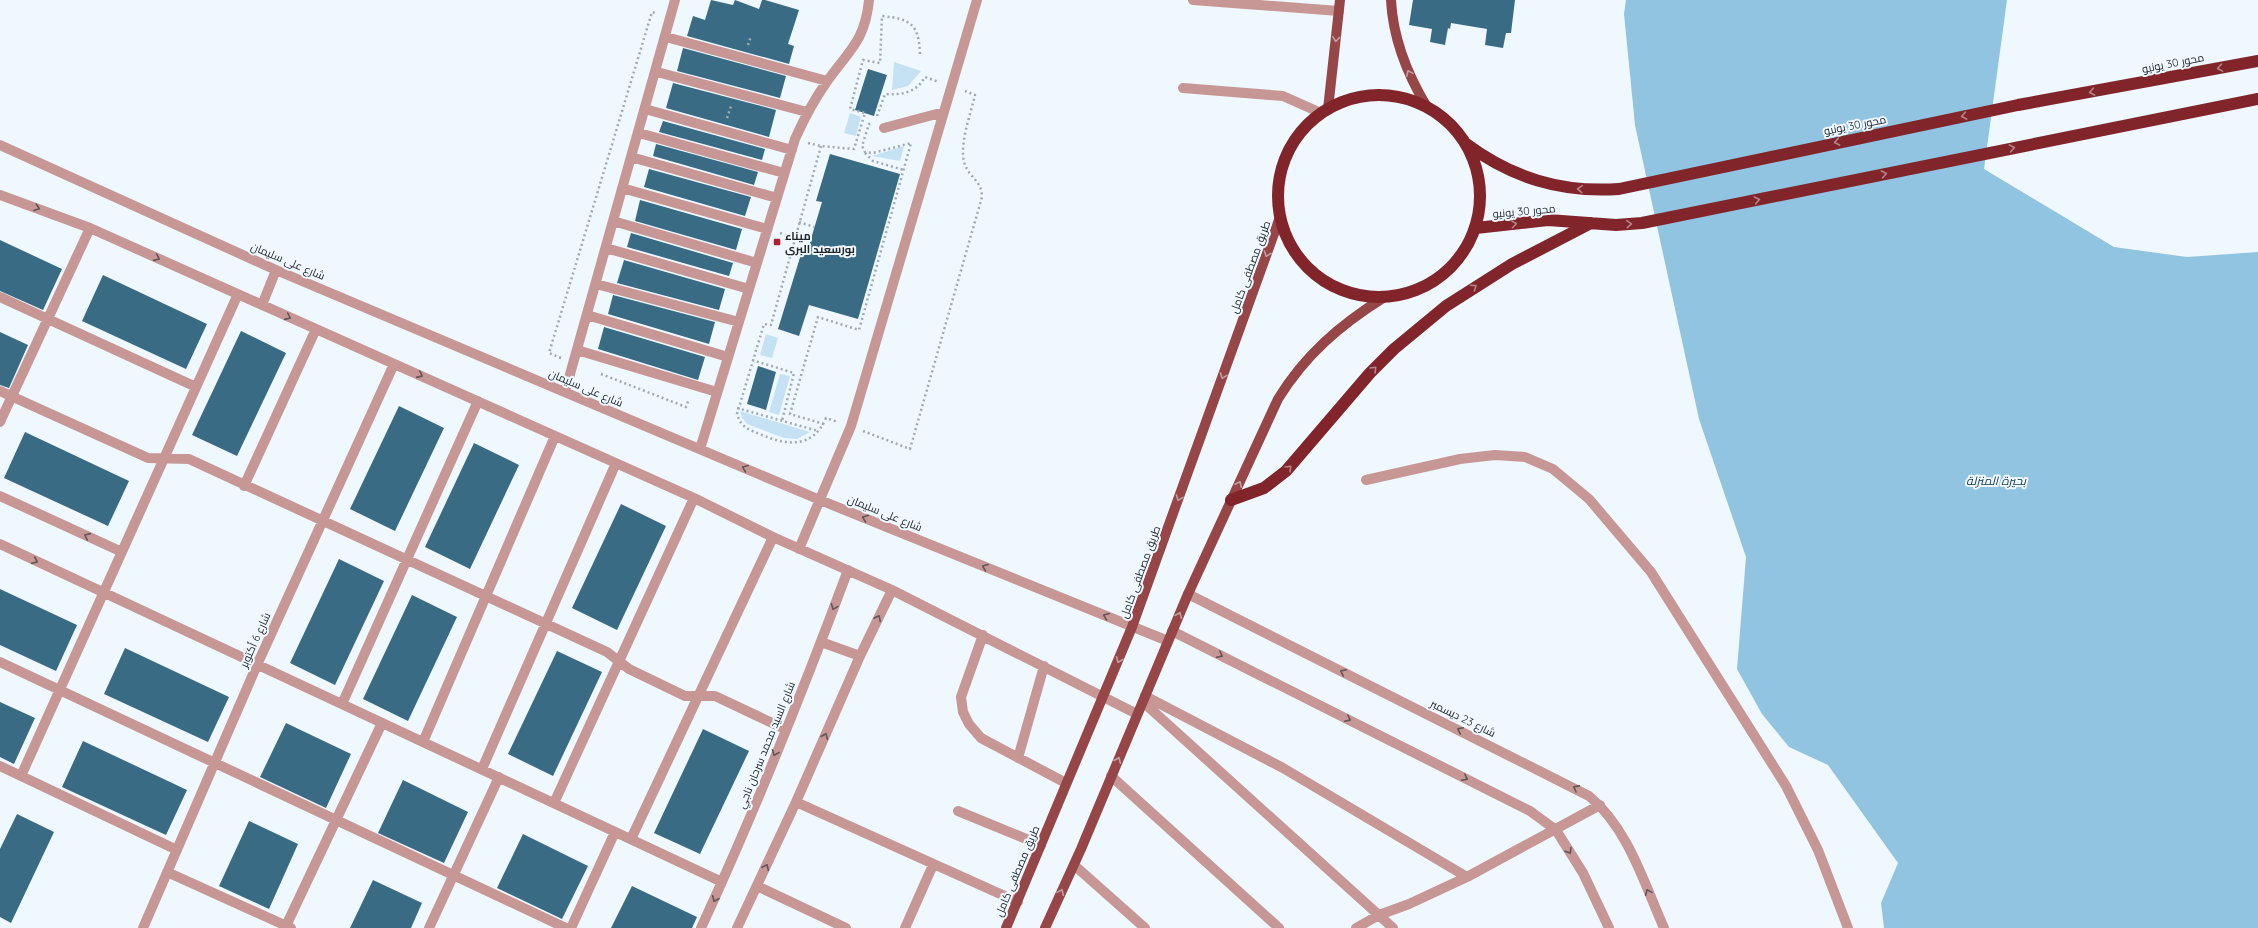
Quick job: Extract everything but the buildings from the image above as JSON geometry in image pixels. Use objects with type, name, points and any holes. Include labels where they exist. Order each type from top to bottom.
[{"type":"highway","name":"محور 30 يونيو","points":[[1466,143],[1500,166],[1538,182],[1578,189],[1619,189],[2018,105],[2258,61]]},
{"type":"highway","points":[[1377,95],[1411,100],[1427,107],[1446,121],[1466,143],[1474,159],[1481,193],[1476,228],[1469,245],[1459,259],[1433,283],[1401,296],[1383,298],[1348,293],[1332,286],[1317,276],[1304,264],[1294,250],[1280,217],[1278,189],[1284,161],[1297,136],[1324,111],[1354,98],[1377,95]]},
{"type":"highway","name":"محور 30 يونيو","points":[[1476,228],[1548,220],[1616,225],[1642,223],[2258,99]]},
{"type":"highway","points":[[1232,500],[1264,488],[1286,471],[1370,373],[1394,349],[1446,306],[1512,264],[1591,223]]},
{"type":"main road","points":[[1324,111],[1340,0]]},
{"type":"main road","points":[[1391,0],[1395,34],[1402,56],[1409,74],[1427,107]]},
{"type":"main road","name":"طريق مصطفى كامل","points":[[1006,928],[1066,783],[1104,697],[1132,627],[1280,217]]},
{"type":"main road","points":[[1045,928],[1074,865],[1188,594],[1278,399],[1293,375],[1337,330],[1383,298]]},
{"type":"street","points":[[565,392],[622,188],[657,72],[675,0]]},
{"type":"street","points":[[700,449],[795,139],[807,112],[827,81],[857,44],[864,28],[869,0]]},
{"type":"street","points":[[799,549],[851,426],[977,0]]},
{"type":"street","points":[[1193,0],[1339,11]]},
{"type":"street","points":[[666,37],[827,81]]},
{"type":"street","points":[[657,72],[807,112]]},
{"type":"street","points":[[1183,88],[1282,96],[1324,111]]},
{"type":"street","points":[[645,109],[792,150]]},
{"type":"street","points":[[884,128],[944,112]]},
{"type":"street","points":[[639,133],[784,173]]},
{"type":"street","name":"شارع على سليمان","points":[[0,145],[276,270],[820,500],[1168,641]]},
{"type":"street","points":[[631,157],[777,198]]},
{"type":"street","points":[[622,188],[767,229]]},
{"type":"street","points":[[0,195],[90,228],[694,498],[773,537],[892,590],[1138,714]]},
{"type":"street","points":[[613,221],[757,263]]},
{"type":"street","points":[[0,422],[90,228]]},
{"type":"street","points":[[606,248],[749,289]]},
{"type":"street","points":[[262,305],[276,270]]},
{"type":"street","points":[[596,284],[739,322]]},
{"type":"street","points":[[21,776],[238,294]]},
{"type":"street","points":[[0,297],[196,387]]},
{"type":"street","points":[[587,315],[728,357]]},
{"type":"street","points":[[244,486],[316,329]]},
{"type":"street","points":[[577,350],[717,392]]},
{"type":"street","name":"شارع 6 أكتوبر","points":[[143,928],[257,664],[394,364]]},
{"type":"street","points":[[0,391],[148,458],[164,460],[189,459],[244,486],[608,652],[628,669],[685,696],[715,696],[785,729]]},
{"type":"street","points":[[342,704],[478,401]]},
{"type":"street","points":[[423,742],[555,436]]},
{"type":"street","points":[[1366,480],[1460,459],[1495,454],[1525,457],[1553,469],[1589,499],[1651,572],[1786,786],[1818,850],[1848,928]]},
{"type":"street","points":[[482,769],[616,463]]},
{"type":"street","points":[[0,496],[122,552]]},
{"type":"street","points":[[554,803],[694,498]]},
{"type":"street","points":[[631,839],[773,537]]},
{"type":"street","points":[[0,544],[722,882]]},
{"type":"street","name":"شارع السيد محمد سرحان ناجي","points":[[701,928],[722,882],[821,642],[848,570]]},
{"type":"street","points":[[737,928],[796,802],[860,656],[892,590]]},
{"type":"street","name":"شارع 23 ديسمبر","points":[[1188,594],[1575,787],[1600,805],[1622,834],[1664,928]]},
{"type":"street","points":[[1172,631],[1530,811],[1556,830],[1583,873],[1609,928]]},
{"type":"street","points":[[983,635],[961,697],[963,712],[969,724],[981,738],[1066,783]]},
{"type":"street","points":[[821,642],[860,656]]},
{"type":"street","points":[[0,662],[566,928]]},
{"type":"street","points":[[1018,758],[1044,666]]},
{"type":"street","points":[[1144,699],[1283,768],[1467,877]]},
{"type":"street","points":[[1144,699],[1393,928]]},
{"type":"street","points":[[167,872],[288,927],[336,819],[382,723]]},
{"type":"street","points":[[0,766],[177,850]]},
{"type":"street","points":[[1111,776],[1279,928]]},
{"type":"street","points":[[429,928],[499,777]]},
{"type":"street","points":[[796,802],[1018,902]]},
{"type":"street","points":[[1356,928],[1379,915],[1409,904],[1467,877],[1600,805]]},
{"type":"street","points":[[958,811],[1041,845]]},
{"type":"street","points":[[571,928],[615,832]]},
{"type":"street","points":[[905,928],[933,865]]},
{"type":"street","points":[[1074,865],[1145,928]]},
{"type":"street","points":[[757,886],[842,927]]},
{"type":"path","points":[[795,139],[821,146],[854,149],[865,113],[850,109],[862,60],[880,63],[882,16],[902,19],[913,25],[920,43],[920,55]]},
{"type":"path","points":[[821,146],[771,325],[764,324],[737,408],[739,420],[747,429],[784,443],[801,442],[818,431],[824,424],[826,418],[910,449],[982,197],[980,186],[965,166],[962,152],[975,95],[925,76],[921,84],[912,91],[902,94],[885,94],[874,124],[869,124],[862,146],[865,152],[873,160],[904,170]]},
{"type":"path","points":[[824,424],[790,414],[818,317],[859,330],[912,143],[873,153],[865,152]]},
{"type":"path","points":[[799,222],[814,227]]},
{"type":"path","points":[[752,360],[794,373],[782,421]]},
{"type":"path","points":[[737,408],[818,431]]},
{"type":"shaded area","points":[[894,62],[921,71],[908,86],[892,90]]},
{"type":"shaded area","points":[[850,113],[861,117],[856,136],[844,133]]},
{"type":"shaded area","points":[[904,146],[900,161],[872,156]]},
{"type":"shaded area","points":[[766,334],[778,338],[772,358],[760,355]]},
{"type":"shaded area","points":[[780,374],[790,376],[779,415],[769,412]]},
{"type":"shaded area","points":[[740,411],[810,432],[797,439],[784,438],[747,424],[742,418]]},
{"type":"water","name":"بحيرة المنزلة","points":[[1626,0],[2007,0],[1984,169],[2114,247],[2187,257],[2258,252],[2258,928],[1884,928],[1881,903],[1898,863],[1828,765],[1789,747],[1762,714],[1737,669],[1746,557],[1699,419],[1635,125],[1624,14]]},
{"type":"place","name":"ميناء بورسعيد البرى","points":[[777,242]]}]
